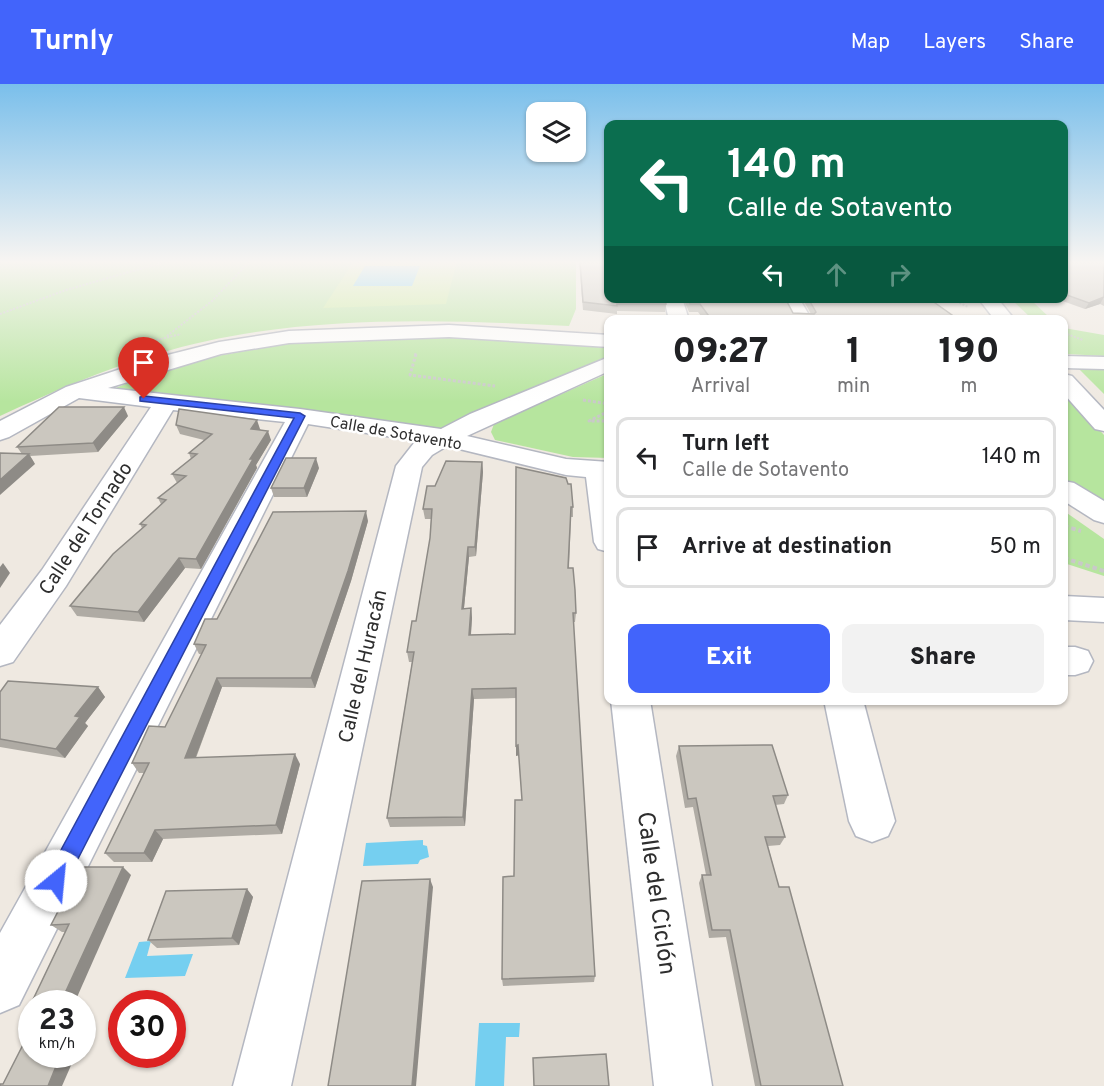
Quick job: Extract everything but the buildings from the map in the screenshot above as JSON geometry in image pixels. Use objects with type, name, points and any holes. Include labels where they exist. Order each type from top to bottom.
[{"type":"street","points":[[0,432],[74,392],[156,365],[219,348],[289,337],[449,332],[604,341]]},
{"type":"street","points":[[1068,362],[1104,363]]},
{"type":"street","name":"Calle del Huracán","points":[[262,1086],[409,466],[423,449],[478,419],[604,365]]},
{"type":"street","points":[[1068,385],[1104,424]]},
{"type":"street","name":"Calle de Sotavento","points":[[74,392],[300,416],[444,437],[480,448],[566,467],[604,470]]},
{"type":"street","name":"Calle del Tornado","points":[[0,652],[54,578],[166,402]]},
{"type":"street","points":[[0,986],[300,416]]},
{"type":"street","points":[[1068,491],[1104,513]]},
{"type":"street","points":[[1068,608],[1104,610]]},
{"type":"street","name":"Calle del Ciclón","points":[[631,705],[683,1086]]},
{"type":"street","points":[[844,705],[872,821]]},
{"type":"path","points":[[0,314],[17,308]]},
{"type":"path","points":[[166,336],[203,308]]},
{"type":"path","points":[[417,347],[410,375],[503,387]]},
{"type":"path","points":[[604,414],[589,421],[604,421]]},
{"type":"path","points":[[1068,559],[1104,571]]},
{"type":"green space","points":[[0,308],[576,308],[569,326],[413,321],[361,322],[258,332],[207,341],[117,367],[0,416]]},
{"type":"green space","points":[[1020,308],[1039,308],[1047,315],[1028,315]]},
{"type":"green space","points":[[1068,329],[1104,335],[1104,356],[1068,354]]},
{"type":"green space","points":[[451,334],[604,345],[604,360],[444,437],[99,395],[173,364],[289,343]]},
{"type":"green space","points":[[1081,367],[1104,368],[1104,394],[1079,369]]},
{"type":"green space","points":[[604,375],[604,458],[573,457],[495,440],[491,432],[494,424]]},
{"type":"green space","points":[[1068,395],[1104,435],[1104,504],[1068,483]]},
{"type":"green space","points":[[1068,514],[1104,539],[1104,576],[1068,564]]},
{"type":"water","points":[[423,840],[429,857],[420,860],[418,864],[363,866],[366,843]]},
{"type":"water","points":[[151,941],[147,956],[193,954],[185,976],[125,978],[139,942]]},
{"type":"water","points":[[479,1023],[520,1023],[519,1037],[506,1037],[504,1086],[475,1086]]},
{"type":"route","points":[[56,881],[300,416],[144,399]]}]
